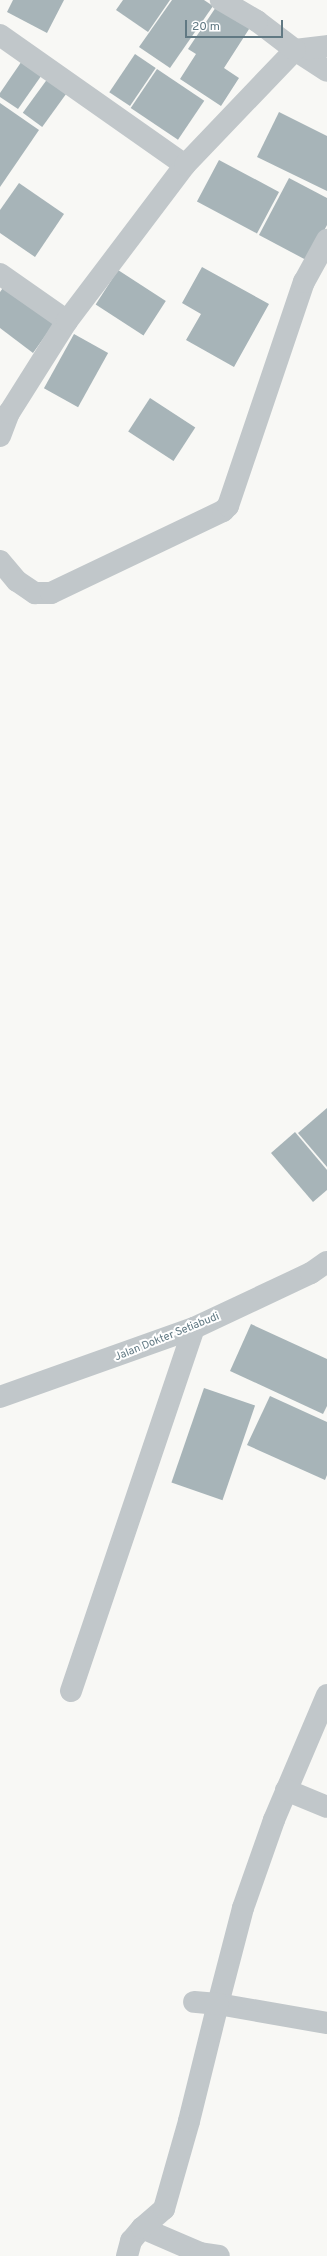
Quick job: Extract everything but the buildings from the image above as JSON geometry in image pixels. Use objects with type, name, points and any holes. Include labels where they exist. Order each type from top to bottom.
[{"type":"street","points":[[221,0],[257,21],[295,50],[327,71]]},
{"type":"street","points":[[0,35],[185,165]]},
{"type":"street","points":[[0,436],[5,409],[67,321],[185,165],[295,50],[327,46]]},
{"type":"street","points":[[0,561],[17,581],[35,593],[51,593],[223,511],[228,506],[304,282],[327,240]]},
{"type":"street","points":[[0,274],[67,321]]},
{"type":"street","name":"Jalan Dokter Setiabudi","points":[[0,1397],[194,1328],[311,1274],[327,1262]]},
{"type":"street","points":[[71,1691],[194,1328]]},
{"type":"street","points":[[127,2256],[131,2241],[142,2228],[164,2209],[243,1908],[286,1790],[327,1695]]},
{"type":"street","points":[[286,1790],[327,1807]]},
{"type":"street","points":[[194,2002],[218,2004],[327,2023]]},
{"type":"street","points":[[142,2228],[200,2253],[219,2256]]}]
